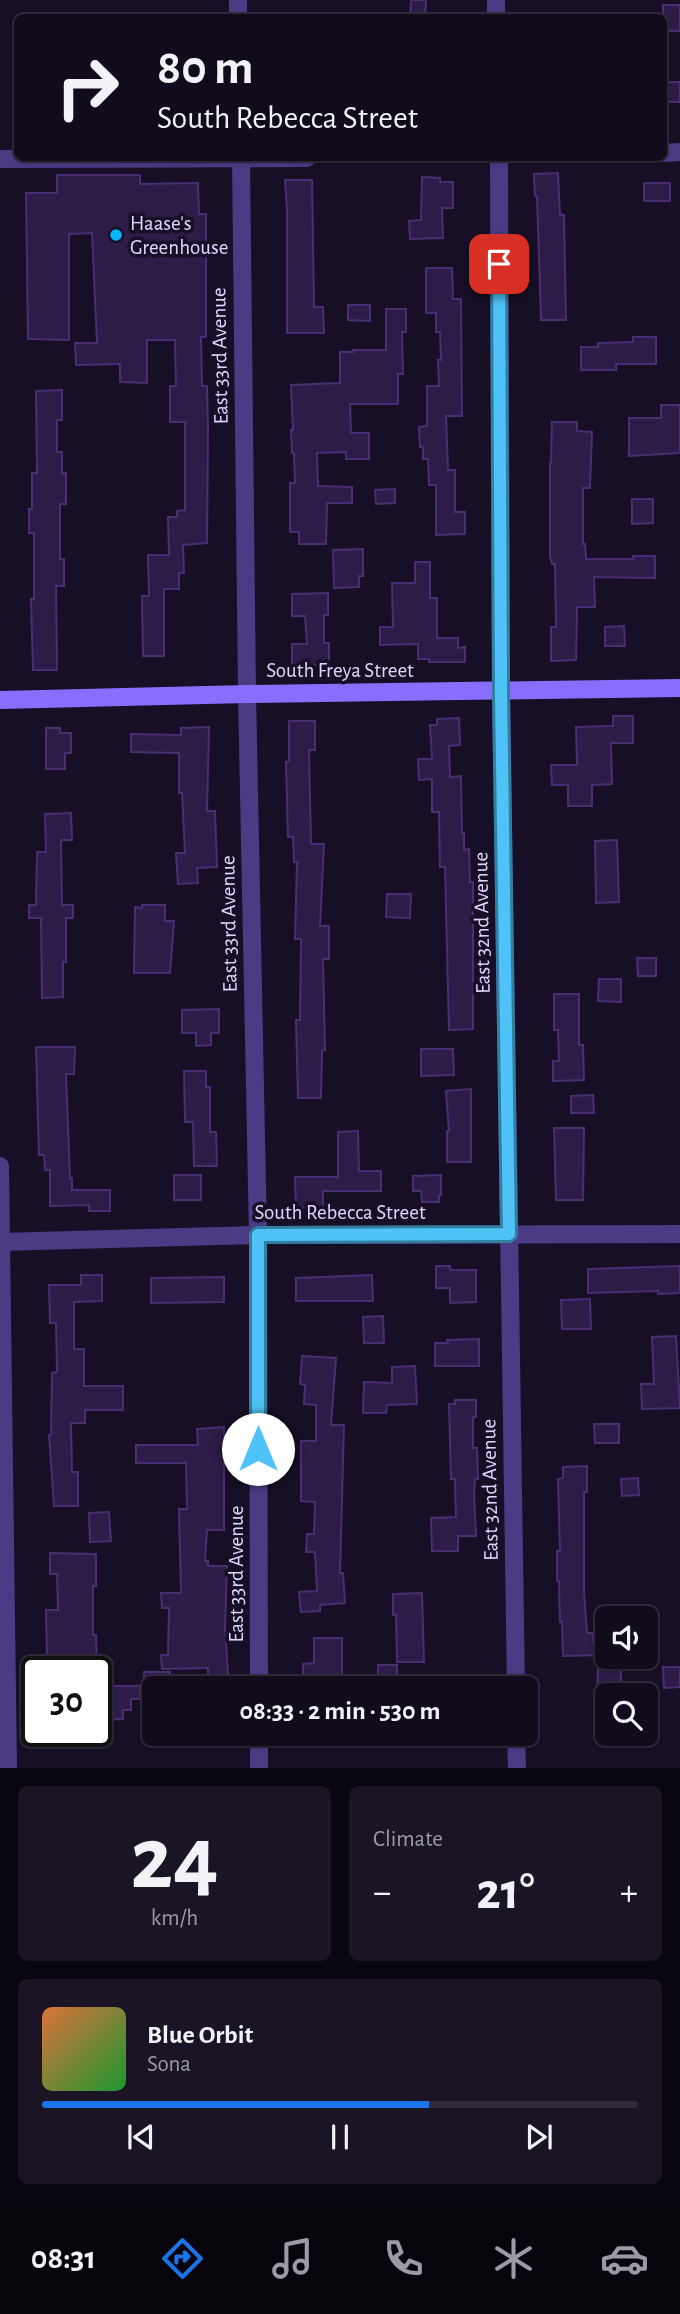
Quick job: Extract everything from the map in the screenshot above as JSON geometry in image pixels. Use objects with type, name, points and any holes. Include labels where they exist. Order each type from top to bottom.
[{"type":"main road","name":"South Freya Street","points":[[0,700],[680,688]]},
{"type":"street","name":"East 33rd Avenue","points":[[241,161],[247,694],[258,1235],[259,1676]]},
{"type":"street","name":"East 32nd Avenue","points":[[499,161],[501,692],[516,1676]]},
{"type":"street","points":[[0,1166],[8,1768]]},
{"type":"street","name":"South Rebecca Street","points":[[1,1242],[258,1235],[680,1234]]},
{"type":"street","points":[[259,1746],[259,1768]]},
{"type":"street","points":[[516,1746],[517,1768]]},
{"type":"building","points":[[411,0],[426,0],[425,14],[410,14]]},
{"type":"building","points":[[663,5],[680,5],[680,31],[667,31],[667,14],[663,14]]},
{"type":"building","points":[[667,82],[680,82],[680,102],[667,102]]},
{"type":"building","points":[[558,173],[560,215],[564,215],[566,320],[541,320],[534,174]]},
{"type":"building","name":"Haase's Greenhouse","points":[[57,175],[140,175],[140,184],[198,183],[199,214],[206,214],[206,337],[201,337],[202,386],[207,386],[207,543],[183,545],[184,573],[179,573],[179,589],[164,589],[164,656],[143,656],[142,596],[149,596],[148,555],[169,555],[168,517],[177,517],[177,511],[185,510],[185,422],[170,422],[170,386],[176,386],[175,340],[147,340],[147,383],[120,382],[120,364],[76,365],[75,343],[97,343],[92,233],[69,234],[69,340],[28,339],[26,193],[57,193]]},
{"type":"building","points":[[422,177],[453,182],[453,208],[442,208],[443,238],[410,239],[409,221],[421,220]]},
{"type":"building","points":[[285,180],[312,180],[314,307],[323,307],[324,333],[287,333]]},
{"type":"building","points":[[644,183],[670,183],[670,201],[644,201]]},
{"type":"building","points":[[426,268],[452,268],[453,299],[461,299],[462,416],[446,416],[448,470],[455,470],[455,512],[465,512],[465,534],[436,535],[436,485],[429,485],[428,459],[423,459],[423,447],[420,447],[419,427],[427,426],[427,386],[439,386],[438,360],[441,360],[436,313],[426,313]]},
{"type":"building","points":[[348,305],[370,305],[370,321],[348,320]]},
{"type":"building","points":[[386,309],[406,309],[406,332],[402,332],[403,374],[398,374],[398,404],[350,404],[351,433],[369,433],[369,459],[346,459],[346,452],[317,453],[318,486],[352,487],[352,503],[327,503],[326,544],[299,544],[299,532],[290,532],[290,483],[295,483],[291,385],[340,383],[340,352],[386,350]]},
{"type":"building","points":[[633,337],[656,337],[656,364],[616,364],[616,370],[581,370],[581,347],[598,347],[598,343],[633,342]]},
{"type":"building","points":[[62,390],[62,420],[57,420],[57,452],[62,452],[62,473],[66,473],[66,504],[60,504],[60,559],[64,559],[64,586],[56,586],[57,670],[33,670],[31,599],[34,599],[34,533],[29,533],[29,509],[32,509],[32,473],[37,473],[36,391]]},
{"type":"building","points":[[661,405],[680,405],[680,453],[629,456],[629,418],[661,418]]},
{"type":"building","points":[[552,422],[577,422],[577,431],[592,432],[590,488],[583,488],[583,544],[586,559],[655,556],[655,578],[594,577],[595,607],[577,607],[576,660],[551,661],[551,627],[556,627],[555,564],[552,564],[550,556]]},
{"type":"building","points":[[395,489],[395,503],[376,504],[375,490]]},
{"type":"building","points":[[632,499],[653,499],[653,523],[632,524]]},
{"type":"building","points":[[363,549],[363,576],[359,576],[359,587],[334,588],[333,550]]},
{"type":"building","points":[[415,562],[430,562],[430,598],[437,598],[437,638],[458,638],[458,648],[465,647],[465,662],[429,662],[429,659],[418,659],[418,644],[380,645],[380,627],[393,627],[392,583],[415,583]]},
{"type":"building","points":[[328,593],[328,615],[324,615],[324,643],[329,643],[329,665],[292,666],[292,644],[307,644],[305,616],[292,616],[292,594]]},
{"type":"building","points":[[624,626],[625,646],[605,646],[605,627]]},
{"type":"building","points":[[613,716],[633,716],[633,743],[611,743],[612,784],[592,785],[592,806],[568,806],[568,785],[552,785],[551,765],[577,765],[576,727],[613,726]]},
{"type":"building","points":[[459,718],[460,745],[449,746],[450,777],[461,776],[462,833],[464,850],[469,849],[470,882],[473,882],[473,1029],[449,1030],[445,867],[440,867],[439,812],[432,812],[432,779],[419,780],[418,759],[432,759],[430,725],[437,725],[437,719]]},
{"type":"building","points":[[289,721],[315,721],[315,750],[309,750],[311,844],[324,844],[320,926],[329,926],[329,959],[323,959],[325,1050],[322,1050],[321,1098],[298,1098],[296,1020],[300,1020],[301,939],[295,939],[297,862],[294,862],[293,837],[288,837],[286,762],[289,761]]},
{"type":"building","points":[[209,727],[207,811],[215,811],[217,867],[197,868],[198,883],[178,884],[176,853],[185,853],[182,793],[179,793],[179,753],[131,752],[131,734],[181,735],[181,728]]},
{"type":"building","points":[[46,728],[60,728],[60,733],[71,733],[71,753],[65,753],[65,769],[46,769]]},
{"type":"building","points":[[71,813],[72,840],[61,840],[62,905],[73,905],[73,918],[66,918],[63,997],[42,998],[41,918],[29,918],[29,905],[36,905],[37,852],[46,852],[45,814]]},
{"type":"building","points":[[617,840],[619,902],[596,903],[595,841]]},
{"type":"building","points":[[387,894],[411,894],[410,918],[386,917]]},
{"type":"building","points":[[142,905],[165,905],[165,921],[174,921],[170,973],[134,973],[135,907],[142,908]]},
{"type":"building","points":[[637,958],[656,958],[656,976],[638,976]]},
{"type":"building","points":[[599,979],[621,979],[621,1002],[598,1001]]},
{"type":"building","points":[[554,994],[579,994],[579,1045],[583,1045],[584,1080],[553,1081],[553,1061],[559,1061],[558,1030],[554,1030]]},
{"type":"building","points":[[219,1009],[219,1033],[211,1033],[211,1045],[196,1046],[196,1033],[182,1033],[182,1010]]},
{"type":"building","points":[[36,1047],[75,1047],[74,1074],[66,1074],[72,1190],[110,1190],[110,1211],[89,1211],[89,1205],[50,1206],[50,1170],[45,1170],[44,1155],[39,1155]]},
{"type":"building","points":[[421,1049],[453,1049],[454,1075],[421,1076]]},
{"type":"building","points":[[184,1071],[206,1071],[206,1087],[210,1087],[210,1132],[216,1132],[217,1166],[194,1166],[193,1122],[185,1122]]},
{"type":"building","points":[[471,1089],[471,1162],[447,1162],[449,1131],[446,1091]]},
{"type":"building","points":[[593,1095],[594,1113],[571,1113],[571,1096]]},
{"type":"building","points":[[554,1128],[584,1128],[583,1200],[556,1200]]},
{"type":"building","points":[[358,1131],[359,1171],[381,1171],[381,1191],[323,1191],[323,1207],[296,1208],[295,1177],[338,1177],[338,1132]]},
{"type":"building","points":[[174,1175],[201,1175],[201,1200],[174,1200]]},
{"type":"building","points":[[441,1175],[439,1202],[422,1202],[421,1191],[413,1191],[413,1176]]},
{"type":"building","points":[[436,1266],[450,1266],[450,1270],[476,1270],[476,1302],[450,1303],[450,1288],[436,1288]]},
{"type":"building","points":[[680,1266],[680,1293],[588,1293],[588,1269]]},
{"type":"building","points":[[81,1275],[102,1275],[102,1301],[74,1302],[74,1349],[84,1349],[84,1386],[123,1386],[123,1410],[85,1410],[85,1423],[71,1423],[72,1472],[78,1472],[78,1506],[54,1506],[49,1435],[52,1373],[57,1372],[56,1323],[50,1323],[49,1285],[81,1285]]},
{"type":"building","points":[[372,1275],[373,1301],[296,1301],[296,1278]]},
{"type":"building","points":[[224,1277],[224,1302],[151,1303],[151,1278]]},
{"type":"building","points":[[590,1299],[591,1329],[562,1329],[561,1300]]},
{"type":"building","points":[[383,1316],[384,1343],[364,1343],[363,1317]]},
{"type":"building","points":[[676,1336],[680,1408],[642,1409],[641,1384],[654,1384],[652,1337]]},
{"type":"building","points":[[479,1339],[479,1366],[435,1366],[435,1343]]},
{"type":"building","points":[[302,1356],[336,1358],[331,1425],[344,1425],[340,1573],[343,1573],[345,1603],[320,1605],[320,1611],[301,1612],[299,1592],[317,1591],[315,1552],[306,1552],[307,1534],[314,1534],[315,1502],[301,1501],[301,1441],[316,1441],[316,1405],[304,1404],[305,1385],[300,1384]]},
{"type":"building","points":[[415,1366],[417,1404],[387,1405],[386,1413],[363,1413],[364,1382],[392,1383],[392,1367]]},
{"type":"building","points":[[455,1400],[476,1400],[473,1448],[477,1448],[478,1479],[475,1479],[474,1493],[476,1536],[458,1536],[458,1551],[432,1551],[431,1518],[456,1517],[455,1479],[451,1479],[449,1404],[455,1404]]},
{"type":"building","points":[[594,1424],[619,1424],[619,1443],[595,1443]]},
{"type":"building","points":[[224,1427],[224,1530],[207,1530],[205,1561],[208,1561],[208,1566],[227,1566],[225,1626],[228,1676],[208,1676],[208,1668],[162,1669],[161,1655],[168,1655],[169,1608],[162,1608],[161,1593],[181,1593],[179,1509],[187,1509],[186,1463],[136,1463],[136,1445],[198,1445],[197,1429]]},
{"type":"building","points":[[587,1466],[587,1492],[584,1492],[584,1592],[587,1633],[593,1633],[595,1655],[563,1656],[557,1551],[560,1551],[558,1479],[563,1478],[563,1467]]},
{"type":"building","points":[[638,1478],[639,1495],[622,1496],[621,1479]]},
{"type":"building","points":[[109,1512],[111,1541],[90,1542],[89,1513]]},
{"type":"building","points":[[50,1553],[96,1554],[93,1635],[96,1635],[97,1656],[47,1656],[46,1610],[58,1610],[57,1574],[50,1574]]},
{"type":"building","points":[[422,1593],[424,1662],[397,1662],[393,1594]]},
{"type":"building","points":[[314,1638],[342,1638],[342,1676],[303,1676],[303,1664],[314,1663]]},
{"type":"building","points":[[378,1665],[397,1665],[397,1676],[378,1676]]},
{"type":"building","points":[[663,1667],[680,1667],[680,1687],[664,1688]]},
{"type":"building","points":[[598,1669],[621,1669],[621,1683],[597,1683]]},
{"type":"building","points":[[144,1672],[170,1672],[170,1676],[144,1676]]},
{"type":"building","points":[[112,1686],[140,1686],[140,1699],[131,1699],[131,1710],[123,1710],[123,1719],[112,1720]]},
{"type":"place","name":"Haase's Greenhouse","points":[[116,235]]},
{"type":"route","points":[[258,1449],[258,1235],[509,1234],[501,692],[499,264]]}]
